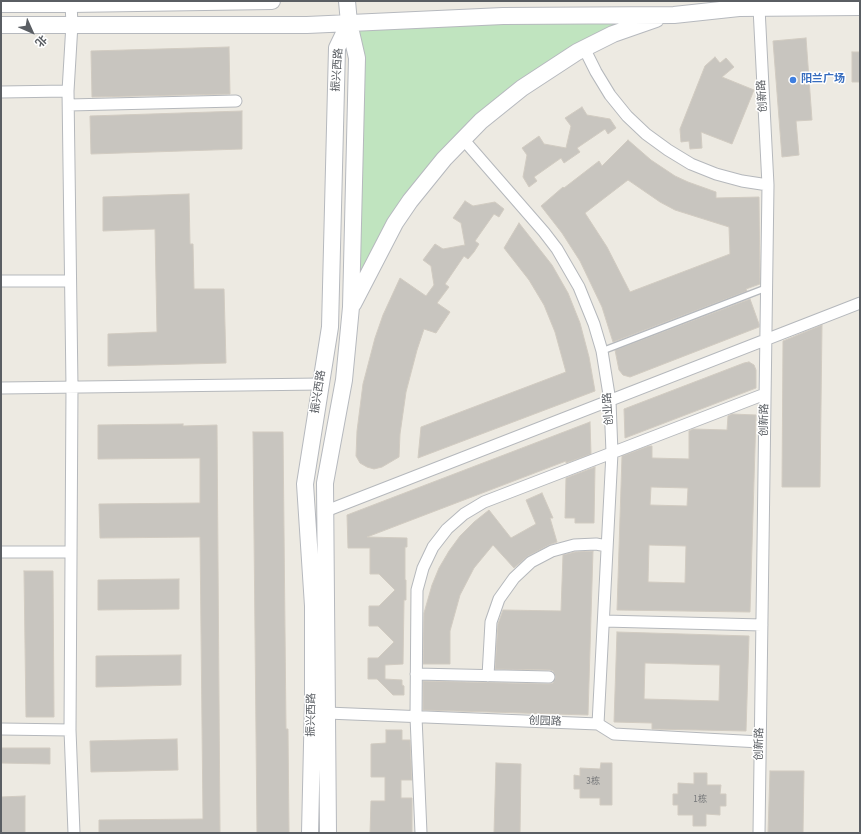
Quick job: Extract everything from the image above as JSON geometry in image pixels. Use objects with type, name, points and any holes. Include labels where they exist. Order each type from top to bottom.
[{"type":"main road","points":[[1,4],[272,1]]},
{"type":"main road","points":[[347,1],[349,23]]},
{"type":"main road","points":[[1,25],[307,25],[502,16],[674,15],[739,8],[860,7]]},
{"type":"main road","points":[[351,307],[395,224],[427,180],[486,117],[522,88],[560,62],[584,48],[633,27],[674,15]]},
{"type":"main road","name":"振兴西路","points":[[328,833],[325,483],[344,380],[351,307],[357,58],[349,23]]},
{"type":"main road","name":"振兴西路","points":[[310,833],[313,701],[313,606],[305,484],[330,327],[337,48],[349,23]]},
{"type":"street","points":[[71,4],[72,24],[68,90],[72,388],[70,730],[74,833]]},
{"type":"street","name":"创新路","points":[[758,8],[768,185],[759,833]]},
{"type":"street","points":[[584,48],[610,95],[627,116],[646,134],[691,164],[722,176],[768,185]]},
{"type":"street","points":[[1,92],[68,90]]},
{"type":"street","points":[[69,105],[236,101]]},
{"type":"street","name":"创业路","points":[[463,140],[544,232],[557,249],[579,287],[594,324],[602,351],[610,400],[612,453],[598,724]]},
{"type":"street","points":[[1,280],[70,281]]},
{"type":"street","points":[[326,511],[860,303]]},
{"type":"street","points":[[1,388],[321,384]]},
{"type":"street","points":[[422,833],[416,717],[417,590],[423,568],[434,547],[447,529],[464,514],[484,502],[766,394]]},
{"type":"street","points":[[488,676],[491,622],[499,599],[514,578],[531,562],[552,551],[574,545],[596,544],[607,546]]},
{"type":"street","points":[[1,552],[71,552]]},
{"type":"street","points":[[604,621],[762,625]]},
{"type":"street","points":[[416,674],[550,677]]},
{"type":"street","name":"创园路","points":[[327,713],[598,724],[614,734],[760,742]]},
{"type":"street","points":[[1,729],[70,730]]},
{"type":"lane","points":[[602,351],[767,288]]},
{"type":"green space","points":[[674,15],[584,48],[444,159],[351,307],[352,23]]},
{"type":"building","name":"阳兰广场","points":[[806,38],[812,120],[796,121],[799,155],[782,157],[773,41]]},
{"type":"building","points":[[229,47],[230,94],[92,97],[91,51]]},
{"type":"building","points":[[852,52],[860,52],[860,82],[852,82]]},
{"type":"building","points":[[715,57],[720,63],[726,58],[734,67],[722,77],[754,90],[732,144],[701,132],[702,148],[690,149],[689,141],[681,142],[680,129],[705,66]]},
{"type":"building","points":[[582,107],[587,115],[610,119],[616,128],[608,134],[605,129],[577,148],[580,152],[564,163],[561,158],[534,177],[537,181],[529,187],[523,177],[527,155],[522,148],[539,136],[544,144],[566,148],[571,126],[565,118]]},
{"type":"building","points":[[242,111],[242,149],[91,154],[90,116]]},
{"type":"building","points":[[628,140],[651,160],[675,176],[716,192],[716,198],[759,197],[760,284],[746,289],[747,291],[613,342],[602,307],[580,261],[562,233],[541,206],[563,187],[564,188],[599,161],[602,166]],"holes":[[[628,180],[660,202],[675,210],[729,227],[730,254],[630,292],[607,247],[585,213]]]},
{"type":"building","points":[[189,194],[190,244],[193,244],[194,289],[224,289],[226,363],[108,366],[108,334],[157,332],[155,229],[103,231],[103,197]]},
{"type":"building","points":[[465,201],[473,206],[495,202],[504,209],[499,217],[494,214],[475,241],[479,244],[474,252],[468,259],[464,256],[445,284],[449,287],[437,303],[450,312],[436,333],[424,329],[406,392],[400,434],[399,457],[382,467],[374,469],[367,467],[360,463],[356,456],[357,431],[363,384],[375,338],[383,315],[400,278],[426,296],[434,285],[431,266],[423,260],[435,244],[443,249],[465,245],[461,223],[453,218]]},
{"type":"building","points":[[519,223],[552,265],[568,293],[580,323],[589,357],[595,391],[418,458],[421,427],[566,372],[555,332],[544,305],[529,280],[504,248]]},
{"type":"building","points":[[750,299],[759,327],[630,377],[623,375],[619,370],[615,350]]},
{"type":"building","points":[[822,325],[820,487],[782,487],[783,341]]},
{"type":"building","points":[[749,362],[754,365],[756,370],[756,388],[625,438],[624,409]]},
{"type":"building","points":[[732,414],[756,415],[750,612],[617,610],[622,456],[652,446],[652,458],[689,459],[689,431],[693,429],[727,430],[728,416]],"holes":[[[651,487],[688,488],[687,506],[650,505]],[[649,545],[686,546],[685,583],[648,582]]]},
{"type":"building","points":[[590,422],[591,454],[566,463],[566,461],[367,537],[407,538],[407,547],[405,547],[406,600],[404,600],[403,664],[385,665],[385,679],[402,680],[404,695],[393,695],[377,679],[368,679],[368,658],[378,658],[394,642],[378,626],[369,626],[369,606],[379,606],[395,590],[379,574],[370,574],[370,548],[348,548],[347,515]]},
{"type":"building","points":[[183,424],[183,426],[217,425],[220,833],[99,833],[99,820],[203,819],[200,537],[100,538],[99,504],[200,503],[200,458],[98,459],[98,425]]},
{"type":"building","points":[[253,432],[283,432],[286,729],[288,729],[289,833],[257,833]]},
{"type":"building","points":[[595,467],[594,523],[575,523],[575,518],[565,518],[566,478]]},
{"type":"building","points":[[542,493],[553,518],[550,518],[557,542],[528,556],[514,568],[493,545],[474,568],[460,595],[450,631],[450,664],[423,664],[424,613],[432,585],[439,568],[449,551],[460,536],[489,510],[511,538],[536,524],[526,500]]},
{"type":"building","points":[[593,551],[588,715],[423,710],[423,681],[553,683],[556,677],[553,671],[550,670],[495,669],[498,624],[503,610],[561,611],[563,555],[575,552]]},
{"type":"building","points":[[24,571],[53,571],[54,717],[26,717]]},
{"type":"building","points":[[179,579],[179,609],[98,610],[98,580]]},
{"type":"building","points":[[617,632],[749,636],[746,731],[652,729],[652,723],[614,722]],"holes":[[[645,663],[720,665],[719,701],[644,699]]]},
{"type":"building","points":[[181,655],[181,685],[96,687],[96,656]]},
{"type":"building","points":[[386,730],[402,730],[402,740],[410,740],[412,780],[401,780],[401,798],[412,798],[412,833],[370,833],[371,801],[385,801],[385,777],[371,777],[371,744],[386,743]]},
{"type":"building","points":[[177,739],[178,770],[91,772],[90,741]]},
{"type":"building","points":[[1,748],[50,748],[50,764],[1,763]]},
{"type":"building","points":[[496,763],[521,764],[520,833],[494,833]]},
{"type":"building","points":[[601,763],[612,763],[612,805],[600,805],[600,798],[580,798],[580,789],[574,789],[574,775],[580,776],[580,768],[600,769]]},
{"type":"building","points":[[770,771],[804,771],[803,833],[768,833]]},
{"type":"building","points":[[694,773],[707,773],[707,785],[721,785],[720,794],[726,794],[726,806],[720,806],[720,815],[706,814],[706,826],[693,826],[693,815],[678,815],[678,805],[673,805],[673,794],[678,794],[678,783],[694,784]]},
{"type":"building","points":[[25,796],[25,833],[1,833],[1,797]]},
{"type":"place","name":"阳兰广场","points":[[793,80]]}]
